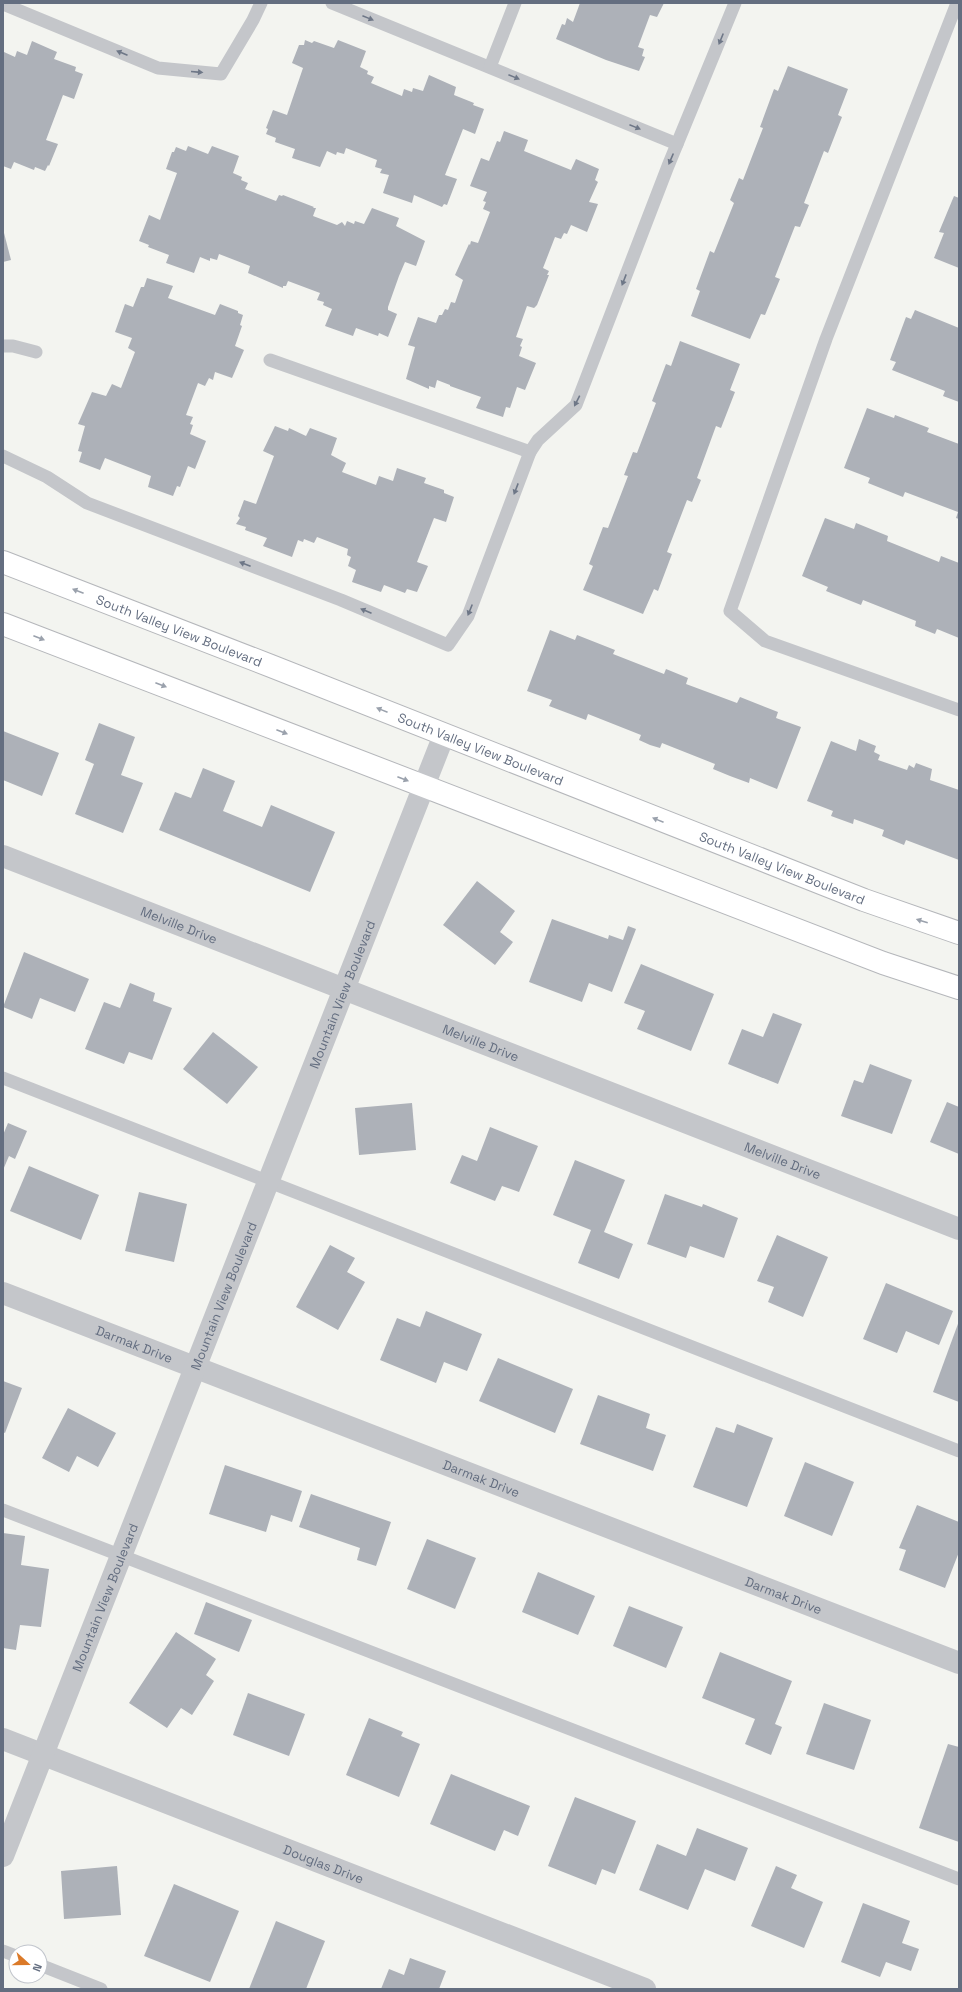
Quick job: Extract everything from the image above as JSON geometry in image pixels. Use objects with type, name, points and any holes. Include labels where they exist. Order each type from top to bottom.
[{"type":"main road","name":"South Valley View Boulevard","points":[[3,562],[864,900],[959,933]]},
{"type":"main road","points":[[3,624],[883,963],[959,988]]},
{"type":"street","name":"Mountain View Boulevard","points":[[3,1856],[425,787],[444,735]]},
{"type":"street","name":"Melville Drive","points":[[3,856],[959,1229]]},
{"type":"street","name":"Darmak Drive","points":[[3,1292],[959,1663]]},
{"type":"street","name":"Douglas Drive","points":[[3,1738],[645,1989]]},
{"type":"lane","points":[[3,4],[158,68],[221,74],[254,20],[261,3]]},
{"type":"lane","points":[[332,3],[677,144]]},
{"type":"lane","points":[[490,68],[515,3]]},
{"type":"lane","points":[[3,456],[47,477],[88,503],[340,600],[448,645],[468,616],[530,452],[538,440],[576,405],[677,144],[735,3]]},
{"type":"lane","points":[[957,3],[826,339],[730,610],[765,641],[959,710]]},
{"type":"lane","points":[[3,346],[13,346],[36,352]]},
{"type":"lane","points":[[270,360],[530,452]]},
{"type":"lane","points":[[3,1078],[268,1183],[959,1451]]},
{"type":"lane","points":[[3,1510],[959,1879]]},
{"type":"lane","points":[[48,1968],[101,1989]]},
{"type":"building","points":[[580,3],[664,3],[657,17],[650,15],[638,47],[644,49],[642,56],[645,57],[639,71],[606,60],[556,39],[562,24],[565,25],[567,18],[573,22]]},
{"type":"building","points":[[305,40],[312,43],[314,41],[334,48],[338,40],[366,51],[360,67],[368,71],[367,74],[374,77],[371,83],[402,96],[404,89],[412,92],[413,88],[423,91],[429,75],[456,87],[454,95],[474,103],[473,105],[484,109],[475,134],[463,129],[445,175],[457,179],[447,205],[444,204],[442,207],[414,195],[412,203],[383,193],[389,175],[380,173],[382,169],[375,167],[377,160],[346,148],[344,154],[337,152],[336,155],[327,151],[320,167],[292,158],[295,149],[275,142],[276,138],[266,134],[268,129],[266,128],[273,110],[287,115],[303,68],[292,63],[299,45],[304,45]]},
{"type":"building","points":[[32,41],[57,52],[54,59],[76,67],[75,71],[83,74],[74,99],[63,95],[46,140],[58,144],[49,166],[48,165],[45,171],[35,167],[34,170],[14,162],[11,169],[3,166],[3,55],[4,52],[15,57],[17,51],[27,55]]},
{"type":"building","points":[[788,66],[848,89],[838,115],[842,117],[828,153],[824,151],[804,203],[809,205],[800,227],[795,226],[775,277],[780,279],[765,315],[761,314],[750,339],[691,316],[700,291],[696,289],[710,251],[714,253],[734,203],[730,200],[739,178],[743,180],[763,128],[760,127],[774,89],[778,91]]},
{"type":"building","points":[[504,131],[528,140],[524,151],[571,170],[576,159],[599,169],[595,180],[598,182],[589,202],[598,204],[587,232],[571,225],[567,234],[564,233],[561,239],[555,237],[543,268],[549,271],[547,275],[549,275],[537,305],[534,308],[527,306],[516,337],[523,339],[520,346],[522,347],[519,356],[536,363],[525,390],[517,387],[510,408],[506,407],[503,417],[476,408],[481,397],[437,380],[435,388],[429,386],[429,389],[406,379],[415,347],[408,345],[418,317],[436,323],[439,315],[442,315],[445,309],[448,310],[451,302],[455,303],[463,280],[455,275],[471,241],[478,243],[490,212],[483,209],[486,202],[483,201],[487,192],[470,186],[481,158],[489,161],[497,141],[500,142]]},
{"type":"building","points":[[188,146],[208,154],[212,146],[239,156],[233,173],[242,177],[241,180],[248,183],[245,189],[276,201],[279,195],[283,195],[314,207],[313,208],[316,208],[313,216],[337,225],[342,222],[345,226],[347,221],[354,224],[355,221],[364,224],[372,208],[399,218],[396,226],[425,241],[416,266],[405,262],[399,276],[388,307],[388,310],[397,314],[388,337],[379,333],[378,336],[356,328],[353,336],[325,326],[332,309],[323,305],[324,302],[317,300],[320,293],[288,281],[286,286],[283,286],[283,288],[248,273],[250,266],[219,254],[217,260],[210,258],[210,261],[200,257],[194,273],[166,263],[169,255],[148,247],[149,245],[139,241],[149,215],[160,220],[177,173],[166,169],[172,152],[174,152],[176,147],[186,151]]},
{"type":"building","points":[[954,196],[959,198],[959,268],[934,258],[944,233],[939,232]]},
{"type":"building","points":[[3,229],[11,260],[3,262]]},
{"type":"building","points":[[147,278],[173,286],[168,298],[215,315],[220,304],[238,311],[238,313],[243,315],[240,325],[242,326],[235,346],[244,350],[232,378],[215,372],[213,380],[209,378],[205,386],[198,383],[186,415],[193,417],[190,424],[193,425],[190,434],[206,441],[195,469],[188,466],[180,487],[177,486],[173,496],[148,487],[151,476],[105,458],[100,470],[79,462],[82,452],[78,451],[85,426],[78,424],[92,392],[106,396],[112,384],[121,388],[135,352],[128,348],[132,338],[115,332],[125,304],[133,307],[141,287],[144,287]]},
{"type":"building","points":[[915,310],[959,328],[959,402],[943,396],[945,391],[892,370],[896,362],[890,360],[906,317],[911,319]]},
{"type":"building","points":[[680,341],[740,364],[730,390],[735,392],[721,428],[716,426],[697,478],[701,480],[692,502],[687,500],[667,552],[672,554],[658,591],[654,589],[643,614],[583,590],[593,566],[589,564],[603,527],[608,528],[628,476],[624,475],[633,452],[637,453],[656,403],[652,401],[666,364],[671,366]]},
{"type":"building","points":[[867,408],[894,418],[895,415],[929,428],[927,432],[959,444],[959,519],[956,518],[958,512],[905,492],[903,497],[868,483],[870,478],[844,468]]},
{"type":"building","points":[[275,426],[288,431],[289,428],[306,436],[310,428],[337,438],[331,455],[346,463],[342,472],[376,485],[379,476],[393,481],[397,468],[426,478],[424,483],[444,490],[444,493],[454,497],[446,522],[434,518],[417,562],[428,566],[417,592],[407,589],[405,593],[384,585],[381,592],[352,582],[356,570],[348,566],[351,557],[347,555],[348,549],[317,537],[314,543],[304,539],[303,542],[298,540],[292,557],[263,546],[267,538],[245,530],[246,527],[236,524],[240,518],[238,516],[244,500],[256,504],[274,456],[263,451]]},
{"type":"building","points":[[825,518],[854,529],[856,523],[888,536],[887,541],[939,562],[941,556],[959,563],[959,638],[937,629],[935,634],[915,626],[916,621],[863,600],[861,605],[826,591],[828,587],[802,576]]},
{"type":"building","points":[[550,630],[575,640],[577,635],[615,650],[613,654],[664,674],[666,669],[688,678],[686,684],[737,703],[740,697],[778,712],[776,718],[801,727],[777,789],[750,778],[749,783],[730,776],[713,769],[715,764],[662,743],[660,748],[650,745],[639,740],[641,735],[588,714],[586,720],[549,706],[552,700],[527,691]]},
{"type":"building","points":[[99,723],[135,737],[121,775],[143,783],[123,833],[75,814],[94,764],[85,760]]},
{"type":"building","points":[[3,731],[59,753],[42,796],[3,780]]},
{"type":"building","points":[[859,739],[876,746],[874,752],[880,755],[878,760],[907,770],[909,765],[914,768],[916,763],[932,769],[930,780],[959,790],[959,860],[906,840],[904,845],[882,836],[884,830],[854,819],[853,824],[831,816],[833,811],[807,801],[831,741],[856,751]]},
{"type":"building","points":[[203,768],[235,781],[223,811],[262,827],[271,805],[335,832],[310,892],[159,830],[175,792],[191,798]]},
{"type":"building","points":[[477,881],[515,911],[500,932],[513,942],[495,965],[443,925]]},
{"type":"building","points":[[552,919],[608,939],[609,935],[623,940],[628,926],[636,929],[612,992],[589,983],[582,1002],[529,982]]},
{"type":"building","points":[[24,952],[89,979],[75,1012],[40,998],[32,1019],[3,1007]]},
{"type":"building","points":[[641,964],[714,994],[691,1051],[637,1029],[645,1011],[624,1003]]},
{"type":"building","points":[[130,983],[155,993],[153,1001],[172,1008],[152,1060],[129,1052],[124,1064],[85,1049],[104,1002],[120,1008]]},
{"type":"building","points":[[773,1013],[802,1024],[778,1084],[728,1064],[742,1029],[763,1037]]},
{"type":"building","points":[[213,1032],[258,1067],[227,1104],[183,1069]]},
{"type":"building","points":[[870,1064],[912,1080],[892,1134],[841,1116],[854,1080],[863,1083]]},
{"type":"building","points":[[947,1102],[959,1107],[959,1154],[930,1142]]},
{"type":"building","points":[[412,1103],[416,1150],[359,1155],[355,1108]]},
{"type":"building","points":[[8,1123],[27,1131],[15,1159],[9,1156],[3,1170],[3,1135]]},
{"type":"building","points":[[490,1127],[538,1146],[519,1192],[502,1186],[495,1201],[450,1183],[462,1155],[477,1161]]},
{"type":"building","points":[[575,1160],[625,1180],[604,1232],[633,1244],[619,1279],[578,1263],[591,1230],[553,1215]]},
{"type":"building","points":[[29,1166],[99,1195],[81,1240],[10,1211]]},
{"type":"building","points":[[139,1192],[187,1204],[174,1262],[125,1251]]},
{"type":"building","points":[[665,1194],[702,1207],[703,1204],[738,1218],[724,1258],[690,1246],[686,1258],[647,1244]]},
{"type":"building","points":[[777,1235],[828,1257],[803,1317],[768,1302],[774,1287],[757,1281]]},
{"type":"building","points":[[330,1245],[355,1258],[347,1272],[365,1282],[338,1330],[296,1307]]},
{"type":"building","points":[[886,1283],[953,1311],[939,1345],[906,1331],[897,1353],[863,1339]]},
{"type":"building","points":[[426,1311],[482,1334],[467,1371],[444,1362],[436,1383],[380,1360],[397,1318],[420,1327]]},
{"type":"building","points":[[959,1321],[959,1402],[933,1392]]},
{"type":"building","points":[[498,1358],[573,1389],[555,1433],[479,1401]]},
{"type":"building","points":[[3,1381],[22,1388],[5,1433],[3,1432]]},
{"type":"building","points":[[598,1395],[650,1414],[646,1428],[666,1435],[653,1471],[580,1444]]},
{"type":"building","points":[[68,1408],[116,1433],[98,1467],[77,1456],[69,1472],[42,1458]]},
{"type":"building","points":[[737,1424],[773,1438],[747,1507],[693,1487],[716,1427],[734,1433]]},
{"type":"building","points":[[805,1462],[854,1482],[832,1536],[784,1516]]},
{"type":"building","points":[[225,1465],[302,1491],[292,1522],[271,1515],[266,1532],[209,1514]]},
{"type":"building","points":[[311,1494],[391,1522],[376,1566],[357,1560],[360,1548],[299,1527]]},
{"type":"building","points":[[917,1505],[959,1522],[959,1552],[945,1588],[899,1570],[906,1550],[899,1548]]},
{"type":"building","points":[[3,1533],[25,1536],[21,1565],[49,1569],[41,1627],[20,1625],[16,1650],[3,1648]]},
{"type":"building","points":[[427,1539],[476,1558],[455,1609],[407,1589]]},
{"type":"building","points":[[538,1572],[595,1596],[578,1635],[522,1612]]},
{"type":"building","points":[[206,1602],[252,1620],[239,1652],[194,1634]]},
{"type":"building","points":[[629,1606],[683,1627],[666,1668],[613,1646]]},
{"type":"building","points":[[176,1632],[216,1659],[206,1675],[214,1681],[192,1715],[181,1708],[167,1728],[129,1703]]},
{"type":"building","points":[[720,1652],[792,1681],[775,1724],[782,1727],[771,1755],[745,1744],[755,1719],[702,1698]]},
{"type":"building","points":[[248,1693],[305,1714],[289,1756],[233,1735]]},
{"type":"building","points":[[824,1703],[871,1720],[854,1770],[806,1754]]},
{"type":"building","points":[[369,1718],[403,1732],[401,1736],[420,1744],[399,1797],[346,1775]]},
{"type":"building","points":[[948,1744],[959,1747],[959,1842],[919,1828]]},
{"type":"building","points":[[451,1774],[530,1806],[518,1836],[504,1830],[495,1851],[430,1824]]},
{"type":"building","points":[[575,1797],[636,1821],[615,1874],[602,1869],[596,1885],[548,1866]]},
{"type":"building","points":[[697,1828],[748,1848],[735,1881],[705,1869],[688,1910],[639,1890],[657,1844],[686,1856]]},
{"type":"building","points":[[117,1866],[121,1915],[64,1919],[61,1871]]},
{"type":"building","points":[[776,1866],[797,1875],[791,1888],[823,1902],[804,1948],[751,1926]]},
{"type":"building","points":[[174,1884],[239,1911],[210,1982],[144,1956]]},
{"type":"building","points":[[863,1903],[910,1921],[902,1943],[919,1949],[911,1971],[886,1962],[880,1977],[841,1962]]},
{"type":"building","points":[[276,1921],[325,1941],[306,1989],[249,1989]]},
{"type":"building","points":[[410,1958],[446,1971],[439,1989],[381,1989],[389,1969],[404,1975]]}]
